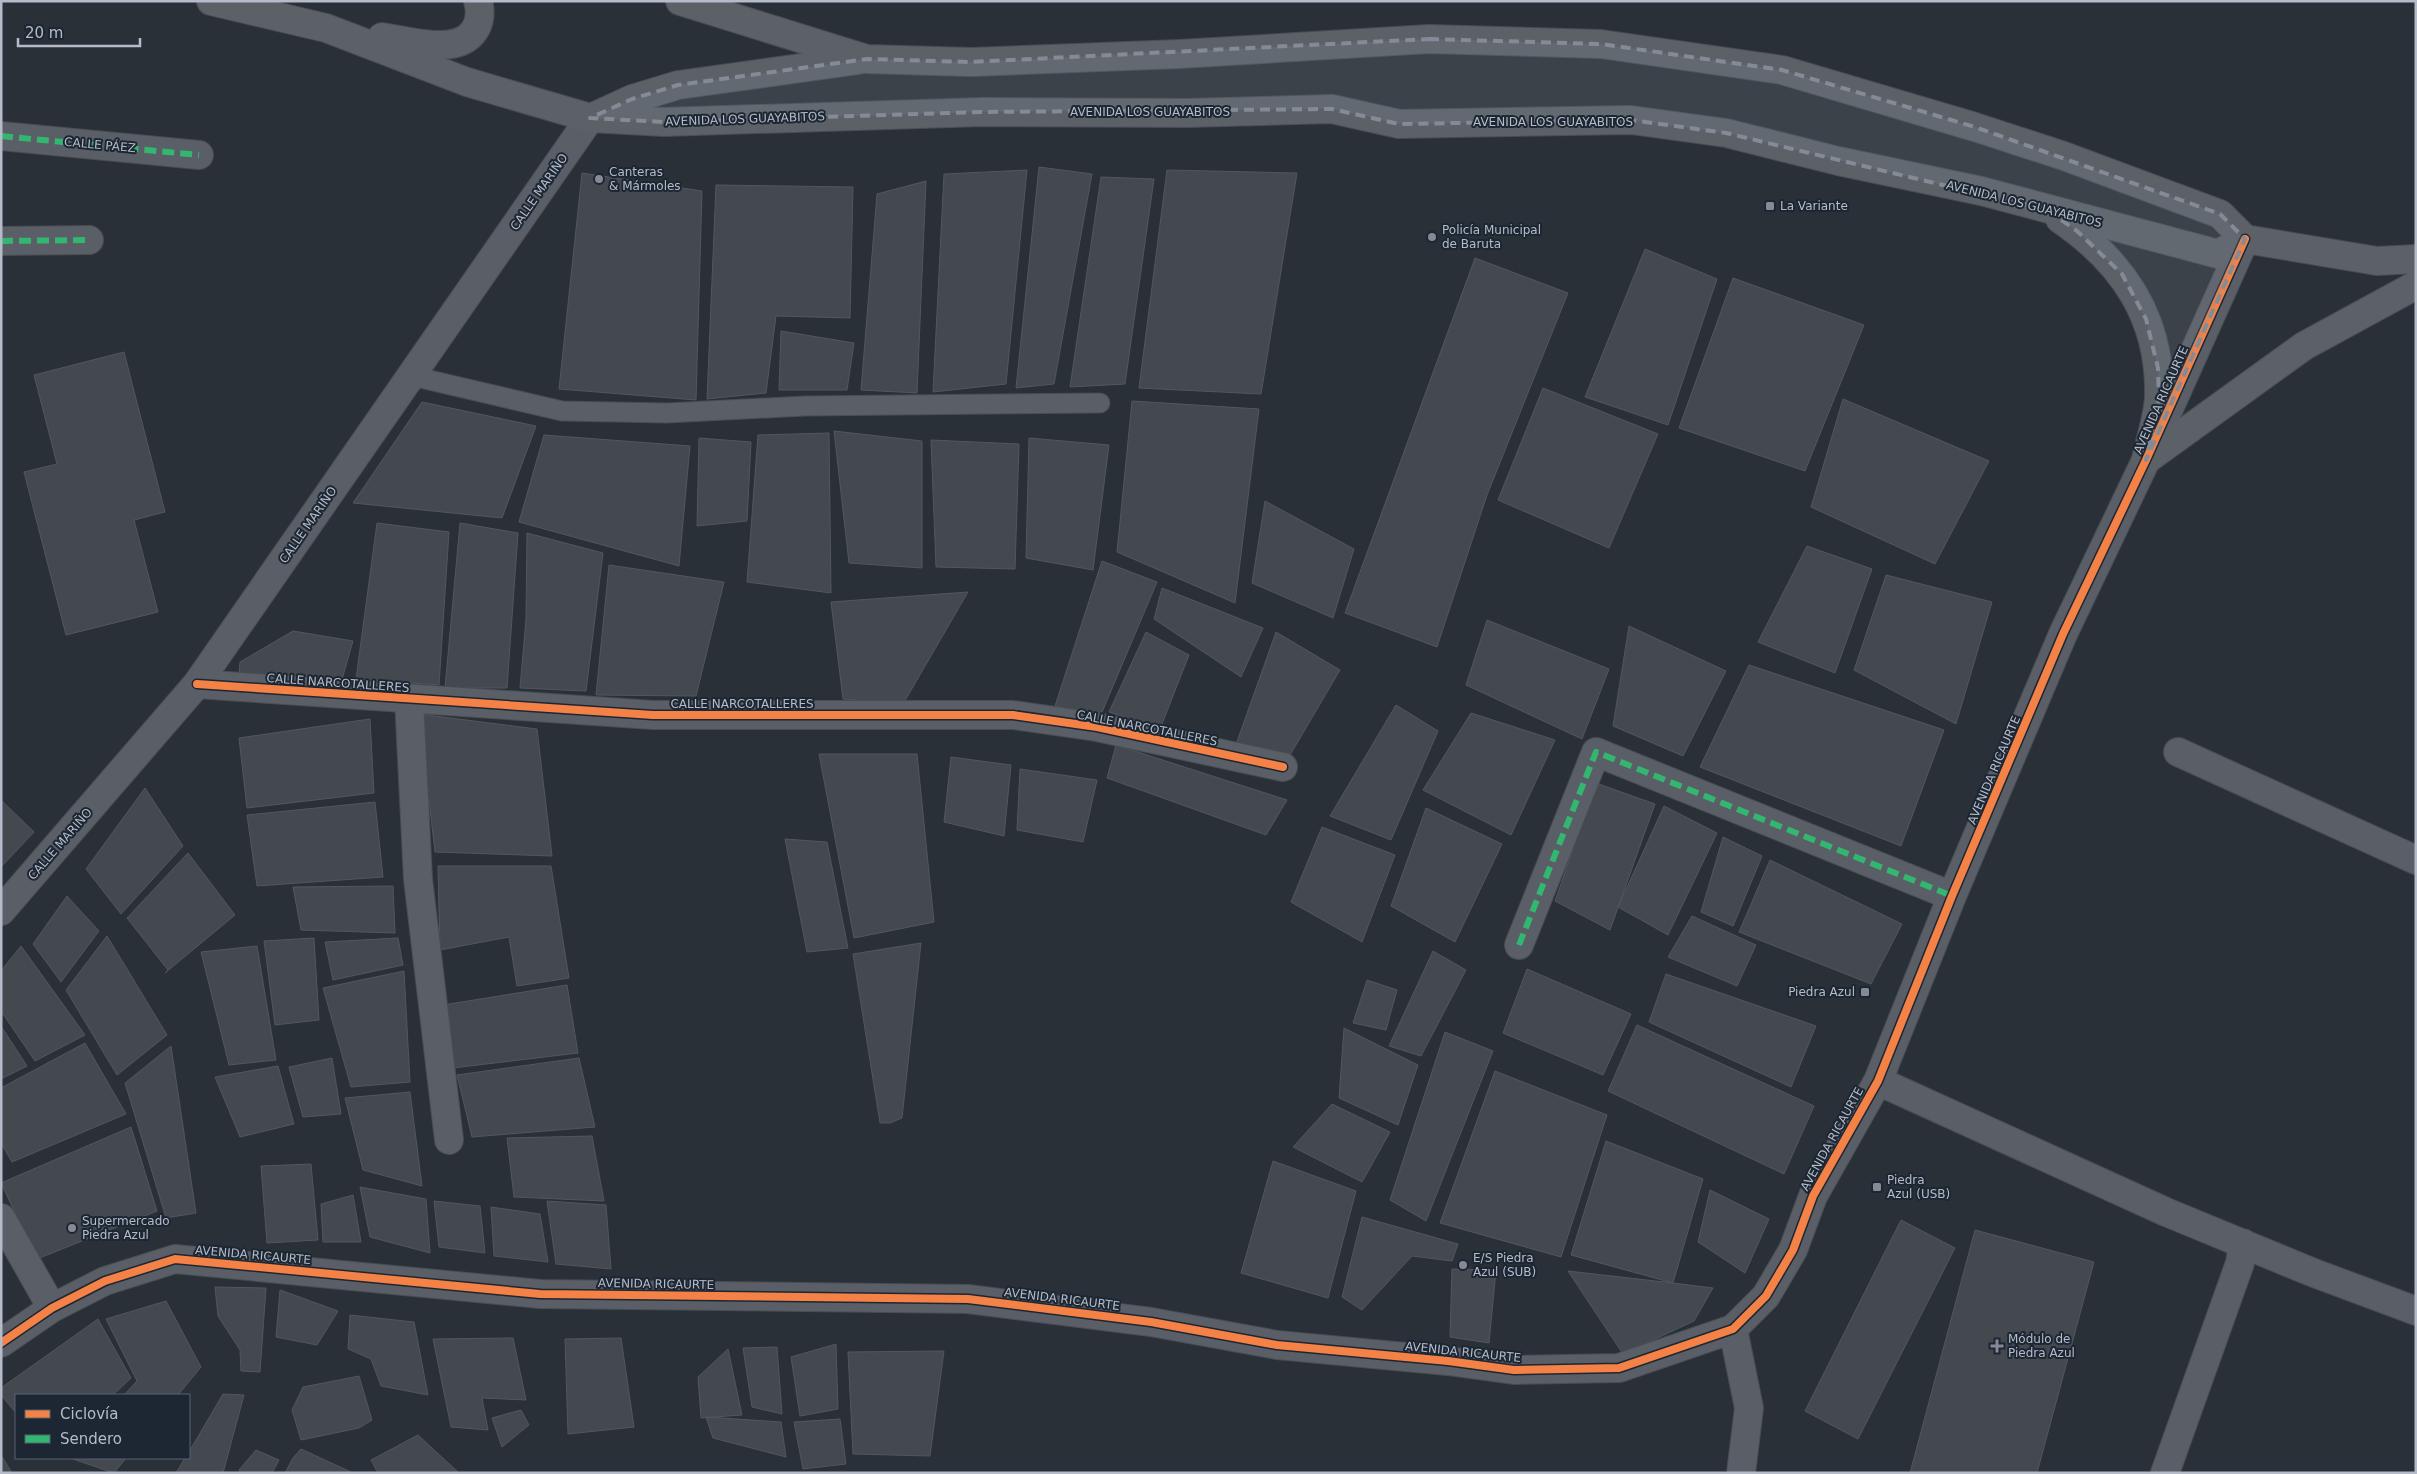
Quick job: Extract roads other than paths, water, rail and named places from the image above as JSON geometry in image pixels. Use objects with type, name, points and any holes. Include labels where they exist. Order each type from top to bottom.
[{"type":"main road","name":"AVENIDA LOS GUAYABITOS","points":[[211,1],[326,28],[467,82],[590,118],[664,122],[982,112],[1187,113],[1332,109],[1400,124],[1631,120],[1726,133],[1838,161],[1981,191],[2046,210],[2218,254],[2246,239]]},
{"type":"main road","points":[[326,28],[424,44],[451,45],[468,40],[479,25],[478,1]]},
{"type":"main road","points":[[680,1],[867,59]]},
{"type":"main road","points":[[590,118],[632,98],[678,85],[867,59],[971,62],[1179,54],[1429,39],[1601,44],[1782,70],[1966,124],[2064,156],[2220,214],[2246,239],[2377,261],[2416,259]]},
{"type":"main road","points":[[2046,210],[2078,231],[2103,252],[2122,274],[2135,295],[2146,319],[2158,368],[2159,398],[2146,460]]},
{"type":"main road","points":[[2146,460],[2304,346],[2416,285]]},
{"type":"street","name":"CALLE MARIÑO","points":[[1,911],[197,684],[590,118]]},
{"type":"street","name":"CALLE PÁEZ","points":[[1,136],[199,155]]},
{"type":"street","name":"AVENIDA RICAURTE","points":[[1,1343],[52,1308],[104,1282],[175,1259],[540,1294],[968,1299],[1151,1322],[1277,1345],[1448,1361],[1514,1370],[1620,1368],[1733,1329],[1766,1296],[1793,1250],[1813,1196],[1878,1081],[1952,896],[2063,634],[2146,460],[2246,239]]},
{"type":"street","points":[[1,241],[89,240]]},
{"type":"street","name":"CALLE NARCOTALLERES","points":[[197,684],[653,716],[1013,715],[1097,728],[1283,767]]},
{"type":"street","points":[[409,699],[418,878],[449,1140]]},
{"type":"street","points":[[1519,945],[1596,752],[1952,896]]},
{"type":"street","points":[[2178,752],[2416,860]]},
{"type":"street","points":[[1878,1081],[2157,1208],[2416,1311]]},
{"type":"street","points":[[1,1218],[52,1308]]},
{"type":"street","points":[[2165,1473],[2240,1263],[2242,1243]]},
{"type":"street","points":[[1733,1329],[1749,1408],[1741,1473]]},
{"type":"lane","points":[[412,376],[562,411],[667,413],[805,406],[1100,403]]},
{"type":"place","name":"Canteras & Mármoles","points":[[599,179]]},
{"type":"place","name":"La Variante","points":[[1770,206]]},
{"type":"place","name":"Policía Municipal de Baruta","points":[[1432,237]]},
{"type":"place","name":"Piedra Azul","points":[[1865,992]]},
{"type":"place","name":"Piedra Azul (USB)","points":[[1877,1187]]},
{"type":"place","name":"Supermercado Piedra Azul","points":[[72,1228]]},
{"type":"place","name":"E/S Piedra Azul (SUB)","points":[[1463,1265]]},
{"type":"place","name":"Módulo de Piedra Azul","points":[[1997,1346]]}]
